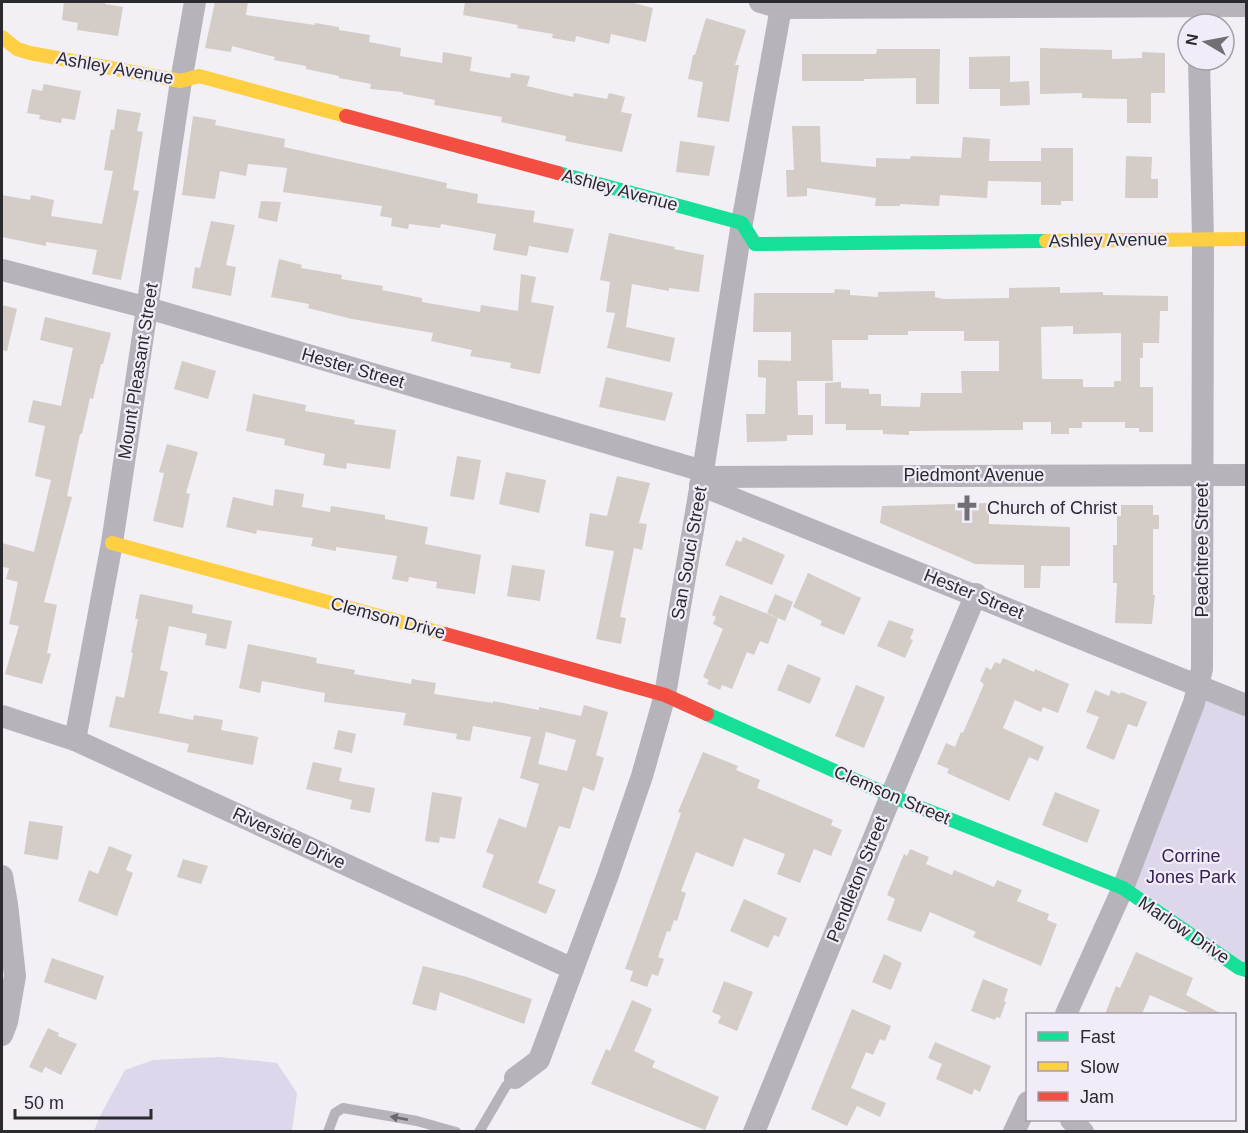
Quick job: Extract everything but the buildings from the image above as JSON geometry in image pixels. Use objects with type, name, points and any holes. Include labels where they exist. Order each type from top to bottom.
[{"type":"street","name":"Mount Pleasant Street","points":[[75,740],[112,543],[195,2]]},
{"type":"street","points":[[775,4],[1198,11],[1246,6]]},
{"type":"street","name":"San Souci Street","points":[[515,1078],[539,1060],[642,776],[665,695],[702,477],[775,4]]},
{"type":"street","name":"Ashley Avenue","points":[[2,37],[17,49],[30,53],[182,81],[199,76],[742,223],[755,244],[1246,239]]},
{"type":"street","name":"Peachtree Street","points":[[1066,1013],[1123,888],[1194,703],[1202,669],[1203,239],[1199,72]]},
{"type":"street","name":"Hester Street","points":[[2,270],[148,308],[702,477],[976,594],[1246,705]]},
{"type":"street","name":"Piedmont Avenue","points":[[702,477],[1246,475]]},
{"type":"street","name":"Clemson Drive","points":[[112,543],[665,695]]},
{"type":"street","name":"Pendleton Street","points":[[754,1131],[976,594]]},
{"type":"street","name":"Clemson Street","points":[[665,695],[891,795],[1123,888]]},
{"type":"street","name":"Riverside Drive","points":[[2,716],[75,740],[573,969]]},
{"type":"street","points":[[2,876],[15,976],[7,1022],[2,1035]]},
{"type":"street","name":"Marlow Drive","points":[[1123,888],[1239,968],[1246,970]]},
{"type":"street","points":[[1014,1131],[1026,1106]]},
{"type":"lane","points":[[479,1131],[506,1086],[515,1078]]},
{"type":"lane","points":[[328,1131],[335,1113],[339,1109],[349,1108],[456,1131]]},
{"type":"green space","name":"Corrine Jones Park","points":[[1198,685],[1246,705],[1246,970],[1123,888]]},
{"type":"green space","points":[[219,1057],[277,1063],[297,1093],[292,1131],[94,1131],[125,1070],[153,1060]]},
{"type":"traffic: fast","points":[[558,173],[742,223],[755,244],[1046,241]]},
{"type":"traffic: fast","points":[[707,714],[891,796],[1123,888],[1239,968],[1246,970]]},
{"type":"traffic: slow","points":[[2,37],[17,49],[30,53],[181,81],[199,76],[346,116]]},
{"type":"traffic: slow","points":[[1046,241],[1246,239]]},
{"type":"traffic: slow","points":[[112,543],[445,634]]},
{"type":"traffic: jam","points":[[346,116],[558,173]]},
{"type":"traffic: jam","points":[[445,634],[665,695],[707,714]]},
{"type":"place","name":"Church of Christ","points":[[967,508]]}]
